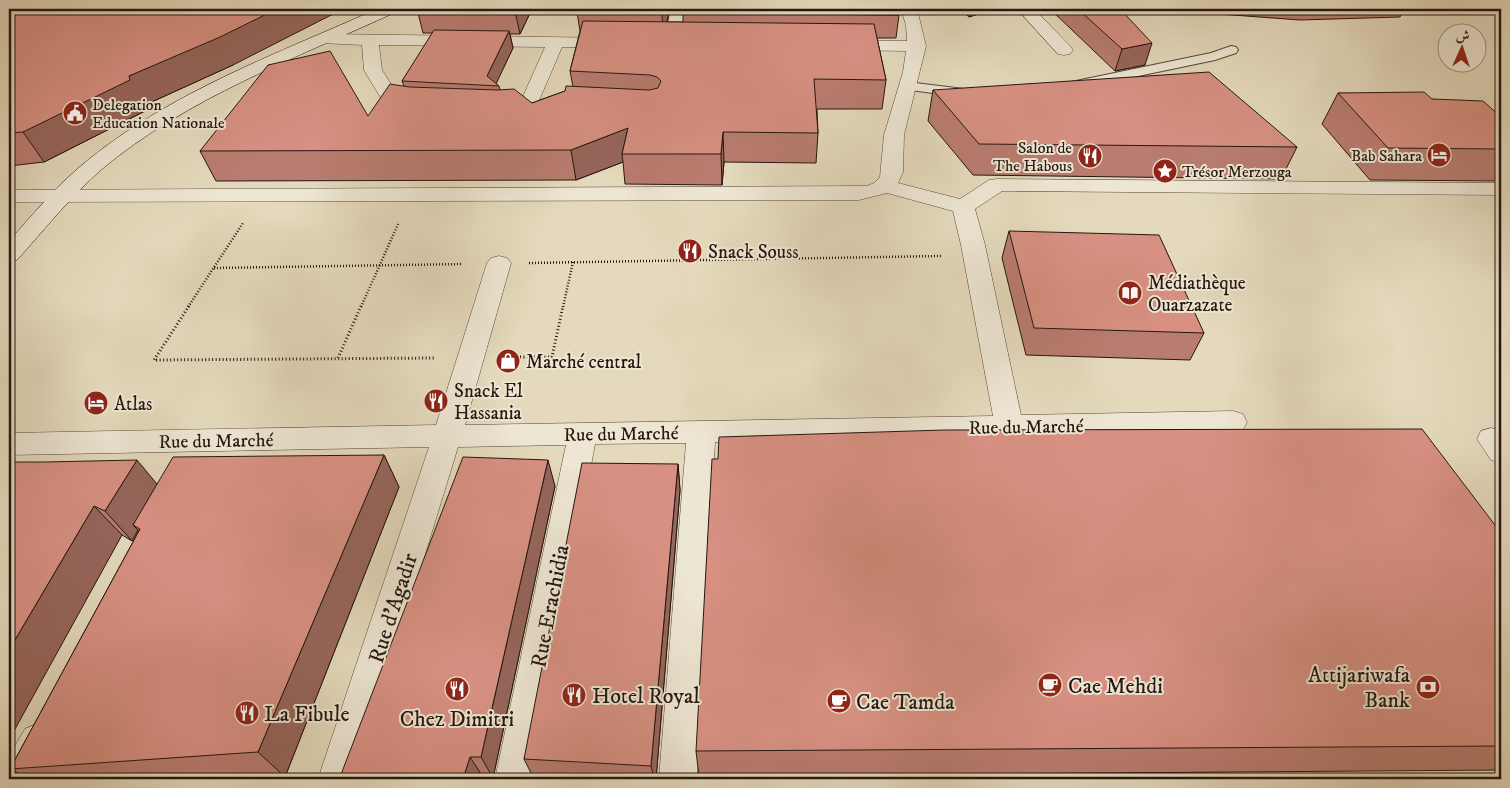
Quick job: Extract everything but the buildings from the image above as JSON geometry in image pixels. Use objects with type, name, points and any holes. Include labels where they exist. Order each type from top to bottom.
[{"type":"street","points":[[9,255],[64,195],[106,156],[169,112],[222,85],[390,9]]},
{"type":"street","points":[[673,43],[679,9]]},
{"type":"street","points":[[9,196],[859,194],[872,192],[884,186],[891,177],[894,136],[917,46],[914,22],[909,9]]},
{"type":"street","points":[[1025,9],[1064,50]]},
{"type":"street","points":[[326,39],[634,43]]},
{"type":"street","points":[[370,39],[373,70],[391,99],[401,106],[438,110]]},
{"type":"street","points":[[476,111],[514,112],[528,106],[556,42]]},
{"type":"street","points":[[653,43],[692,44]]},
{"type":"street","points":[[819,45],[917,46]]},
{"type":"street","points":[[528,106],[547,107]]},
{"type":"street","points":[[884,186],[963,207],[997,185],[1501,189]]},
{"type":"street","points":[[963,207],[973,245],[1009,426]]},
{"type":"street","name":"Rue d'Agadir","points":[[337,779],[471,358],[499,263]]},
{"type":"street","name":"Rue du Marché","points":[[9,444],[201,453],[446,436],[1233,422]]},
{"type":"street","points":[[678,779],[701,432]]},
{"type":"street","name":"Rue Erachidia","points":[[514,779],[583,433]]},
{"type":"street","points":[[17,779],[51,718]]},
{"type":"lane","points":[[1063,89],[1091,81],[1215,56],[1232,50]]},
{"type":"lane","points":[[907,86],[981,94]]},
{"type":"path","points":[[338,358],[411,195]]},
{"type":"path","points":[[262,196],[154,360],[552,357],[573,262]]},
{"type":"path","points":[[214,268],[974,255]]},
{"type":"place","name":"Delegation Education Nationale","points":[[75,113]]},
{"type":"place","name":"Bab Sahara","points":[[1439,155]]},
{"type":"place","name":"Salon de The Habous","points":[[1090,156]]},
{"type":"place","name":"Trésor Merzouga","points":[[1165,171]]},
{"type":"place","name":"Snack Souss","points":[[690,251]]},
{"type":"place","name":"Médiathèque Ouarzazate","points":[[1130,293]]},
{"type":"place","name":"Marché central","points":[[508,361]]},
{"type":"place","name":"Snack El Hassania","points":[[436,401]]},
{"type":"place","name":"Atlas","points":[[96,403]]},
{"type":"place","name":"Cae Mehdi","points":[[1050,685]]},
{"type":"place","name":"Attijariwafa Bank","points":[[1428,687]]},
{"type":"place","name":"Chez Dimitri","points":[[457,689]]},
{"type":"place","name":"Hotel Royal","points":[[574,695]]},
{"type":"place","name":"Cae Tamda","points":[[839,701]]},
{"type":"place","name":"La Fibule","points":[[247,713]]}]
